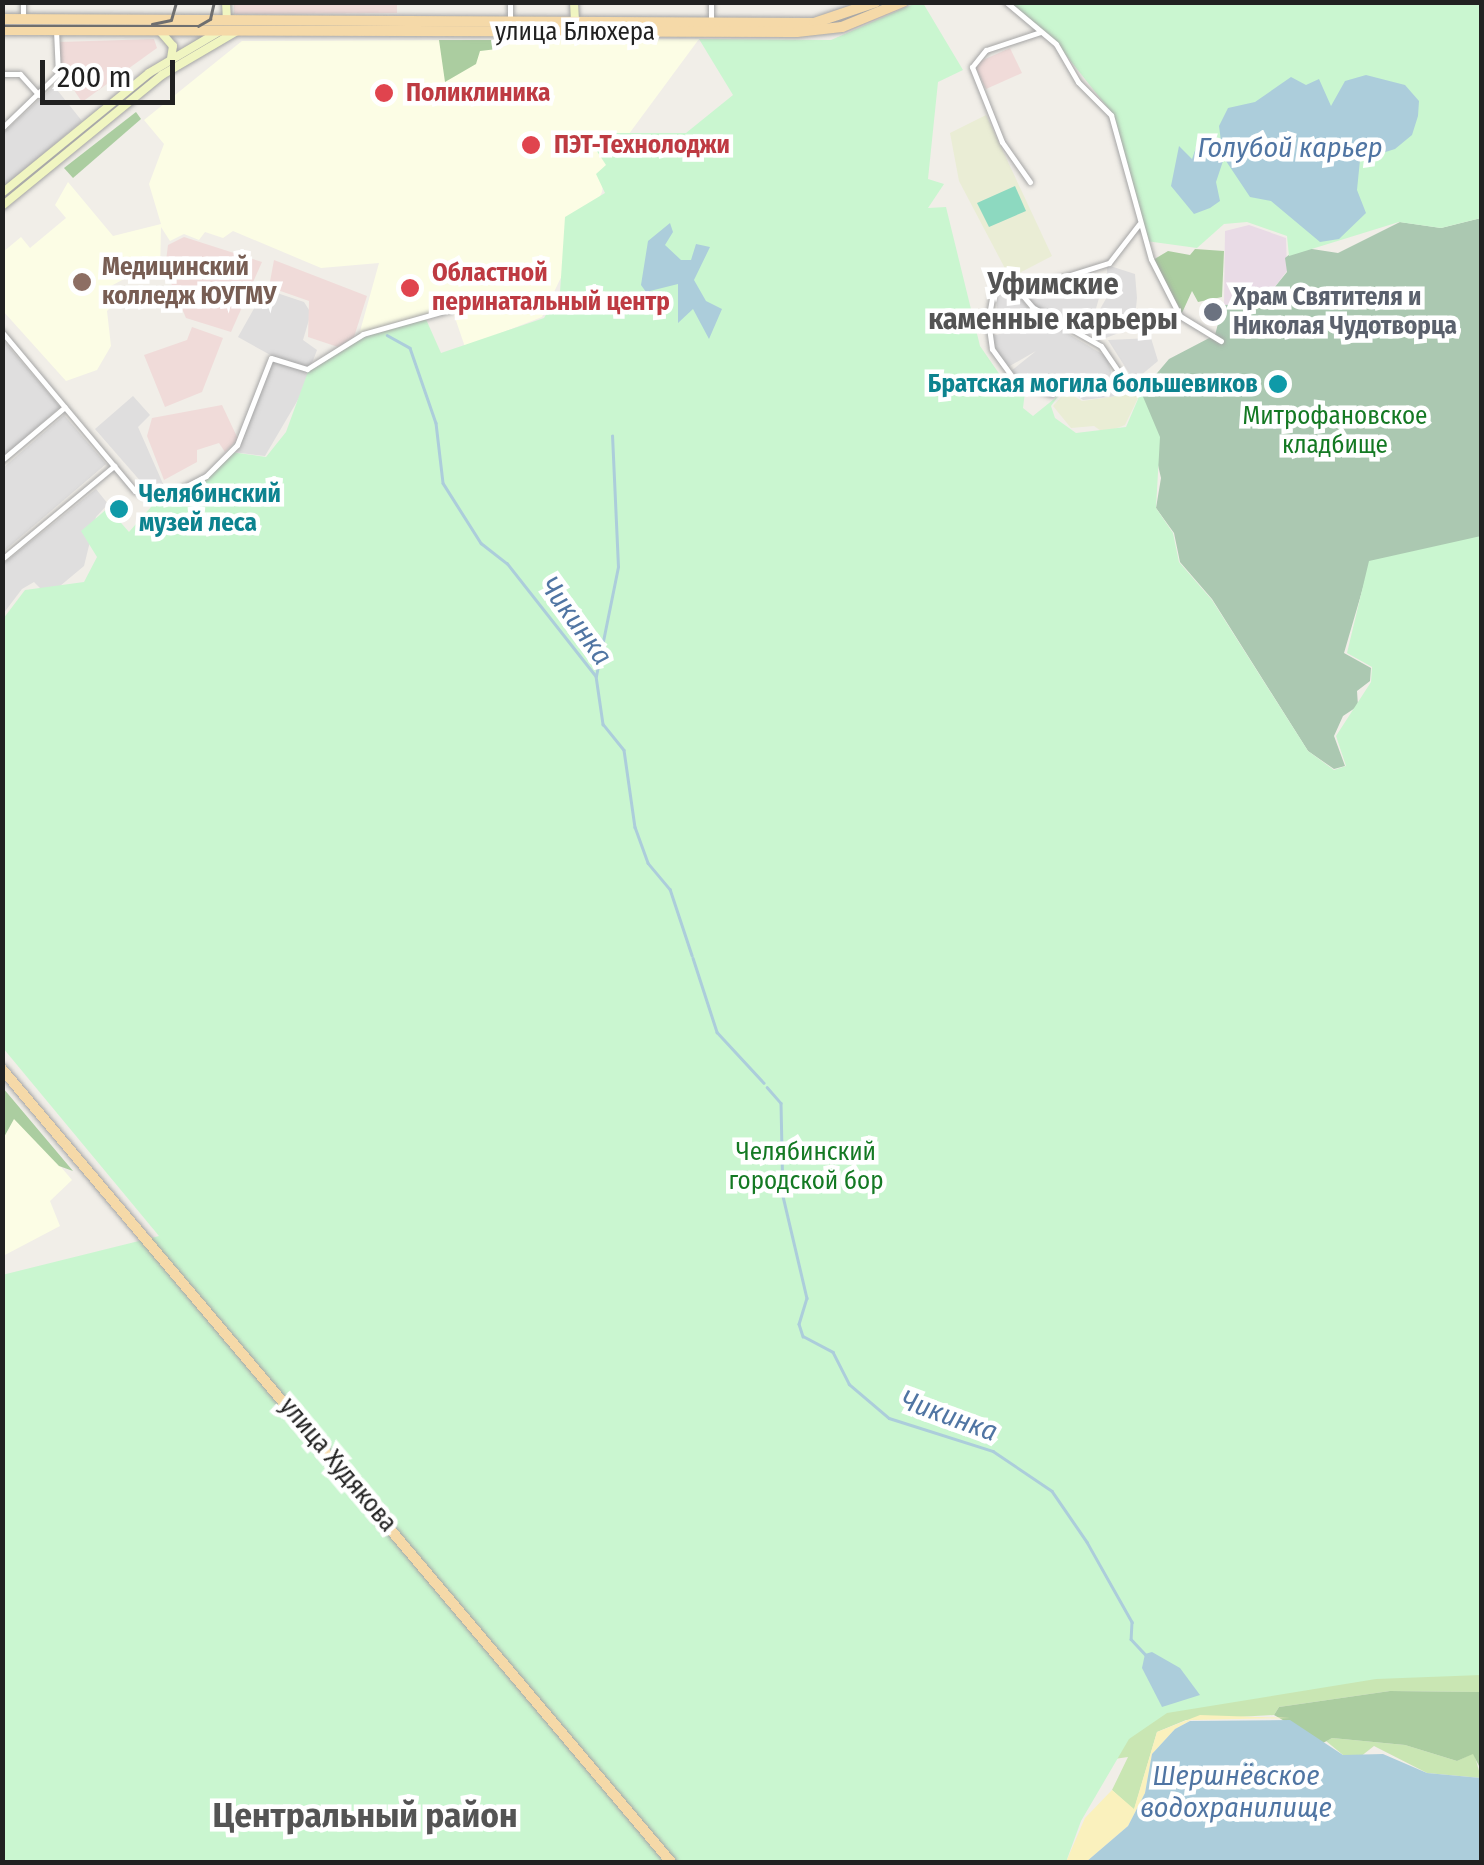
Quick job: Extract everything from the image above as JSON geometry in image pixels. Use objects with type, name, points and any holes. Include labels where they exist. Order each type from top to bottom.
[{"type":"main road","points":[[2,193],[168,62],[220,31],[227,20],[226,2]]},
{"type":"main road","points":[[574,2],[575,28]]},
{"type":"main road","name":"улица Блюхера","points":[[240,28],[814,23],[876,2]]},
{"type":"main road","name":"улица Блюхера","points":[[240,28],[823,31],[904,2]]},
{"type":"main road","points":[[2,19],[56,30],[240,28]]},
{"type":"main road","points":[[2,30],[22,23],[214,19],[227,20],[240,28]]},
{"type":"main road","points":[[2,206],[150,84],[240,28]]},
{"type":"main road","points":[[159,30],[173,46],[168,62]]},
{"type":"main road","name":"улица Худякова","points":[[2,1069],[671,1862]]},
{"type":"street","points":[[22,23],[23,2]]},
{"type":"street","points":[[510,2],[510,24]]},
{"type":"street","points":[[711,2],[711,22]]},
{"type":"street","points":[[1006,2],[1040,32],[1111,115],[1139,224],[1180,316],[1220,341]]},
{"type":"street","points":[[2,128],[58,74],[56,30]]},
{"type":"street","points":[[1030,182],[1002,142],[972,67],[986,50],[1040,32]]},
{"type":"street","points":[[2,74],[20,74],[38,95]]},
{"type":"street","points":[[1053,394],[1016,382],[992,349],[994,287],[1045,284],[1109,263],[1139,224]]},
{"type":"street","points":[[1013,284],[1032,307],[1101,346],[1129,387]]},
{"type":"street","points":[[2,332],[135,491],[165,497],[206,476],[243,434],[271,358],[307,369],[364,334],[452,308]]},
{"type":"street","points":[[2,460],[66,406]]},
{"type":"street","points":[[2,560],[114,466]]},
{"type":"shaded area","points":[[234,3],[397,3],[397,13],[234,14]]},
{"type":"shaded area","points":[[154,39],[157,48],[82,102],[61,71],[59,42]]},
{"type":"shaded area","points":[[699,39],[606,165],[602,192],[542,317],[465,347],[451,306],[359,335],[379,263],[321,268],[233,231],[223,238],[205,232],[199,240],[184,234],[170,241],[161,227],[160,274],[143,269],[109,287],[115,303],[107,311],[111,346],[97,370],[66,381],[3,311],[3,252],[21,237],[30,248],[66,218],[55,205],[68,182],[113,236],[161,224],[149,184],[164,144],[144,120],[242,41]]},
{"type":"shaded area","points":[[1010,48],[1022,73],[986,89],[974,64]]},
{"type":"shaded area","points":[[54,86],[82,121],[3,188],[3,133]]},
{"type":"shaded area","points":[[986,115],[1052,256],[1010,278],[959,181],[950,133]]},
{"type":"shaded area","points":[[1249,225],[1286,238],[1287,271],[1260,306],[1224,307],[1225,231]]},
{"type":"shaded area","points":[[184,237],[262,262],[231,332],[186,318],[165,269],[168,245]]},
{"type":"shaded area","points":[[274,260],[367,296],[354,337],[338,347],[308,337],[309,301],[269,287]]},
{"type":"shaded area","points":[[1107,265],[1135,274],[1134,327],[1098,341],[1093,332],[1090,336],[1035,308],[1019,289],[1091,270],[1099,298],[1092,323],[1107,297]]},
{"type":"shaded area","points":[[1010,286],[1032,312],[1107,357],[1118,396],[1083,400],[1069,389],[1031,386],[1011,371],[1036,351],[1008,367],[998,355],[992,336],[1025,327],[997,312],[996,293]]},
{"type":"shaded area","points":[[265,289],[304,302],[311,313],[303,340],[317,350],[299,398],[265,456],[233,452],[274,357],[238,337]]},
{"type":"shaded area","points":[[192,327],[223,338],[202,392],[165,407],[144,355],[187,340]]},
{"type":"shaded area","points":[[1151,338],[1158,361],[1134,381],[1108,340]]},
{"type":"shaded area","points":[[2,339],[60,407],[3,457],[2,457]]},
{"type":"shaded area","points":[[1129,382],[1139,396],[1125,425],[1104,433],[1094,426],[1071,428],[1053,406],[1066,391],[1082,401],[1117,396]]},
{"type":"shaded area","points":[[133,396],[150,415],[138,427],[164,486],[149,491],[95,429]]},
{"type":"shaded area","points":[[222,405],[238,439],[225,452],[219,443],[197,450],[197,462],[164,480],[147,436],[152,418]]},
{"type":"shaded area","points":[[64,415],[106,464],[3,552],[3,468]]},
{"type":"shaded area","points":[[96,489],[108,504],[96,517],[84,566],[48,596],[34,582],[22,589],[3,614],[3,564]]},
{"type":"shaded area","points":[[2,1097],[72,1180],[50,1201],[60,1226],[3,1256]]},
{"type":"green space","name":"Челябинский городской бор","points":[[923,3],[963,70],[938,82],[928,179],[944,184],[928,208],[946,207],[980,346],[1007,385],[1025,392],[1023,408],[1033,416],[1059,395],[1051,406],[1055,418],[1076,433],[1126,427],[1141,392],[1160,437],[1156,508],[1173,533],[1179,562],[1212,600],[1308,751],[1334,770],[1346,766],[1336,736],[1371,682],[1372,667],[1347,653],[1369,561],[1481,536],[1481,1675],[1376,1679],[1167,1713],[1129,1739],[1081,1821],[1066,1862],[3,1862],[2,1275],[159,1236],[3,1048],[3,619],[25,590],[84,582],[97,557],[81,531],[108,508],[129,532],[158,499],[204,480],[231,452],[266,457],[286,432],[309,369],[365,336],[425,317],[441,353],[544,318],[560,292],[565,217],[605,193],[596,174],[606,165],[585,133],[686,133],[733,95],[699,39],[831,40]]},
{"type":"green space","points":[[1004,3],[1481,3],[1481,218],[1441,228],[1399,222],[1289,256],[1287,236],[1247,222],[1224,224],[1197,248],[1146,241],[1112,113],[1057,44]]},
{"type":"green space","points":[[439,40],[497,40],[497,49],[480,51],[476,64],[445,82]]},
{"type":"green space","points":[[136,112],[141,119],[73,178],[64,168]]},
{"type":"green space","points":[[1015,186],[1026,211],[989,227],[977,203]]},
{"type":"green space","name":"Митрофановское кладбище","points":[[1481,218],[1481,544],[1367,574],[1344,653],[1371,668],[1370,681],[1357,691],[1358,706],[1343,716],[1334,736],[1345,766],[1334,769],[1308,751],[1212,599],[1180,562],[1174,533],[1156,508],[1161,478],[1141,392],[1169,359],[1215,335],[1223,305],[1261,304],[1287,272],[1285,258],[1299,247],[1338,253],[1400,222],[1441,228]]},
{"type":"green space","points":[[1195,249],[1224,251],[1222,297],[1198,302],[1192,291],[1182,313],[1153,260],[1168,251],[1190,255]]},
{"type":"green space","points":[[3,1088],[73,1171],[59,1166],[14,1119],[3,1139]]},
{"type":"green space","points":[[1481,1669],[1481,1692],[1390,1691],[1279,1707],[1274,1715],[1186,1720],[1157,1732],[1134,1810],[1112,1790],[1128,1757],[757,1811],[1130,1718],[1395,1670]]},
{"type":"green space","points":[[1390,1691],[1481,1692],[1481,1770],[1473,1754],[1457,1761],[1405,1745],[1332,1738],[1323,1743],[1274,1715],[1279,1707]]},
{"type":"green space","points":[[1332,1738],[1405,1745],[1457,1761],[1474,1753],[1481,1778],[1427,1773],[1374,1746],[1360,1757],[1343,1755],[1326,1741]]},
{"type":"sand","points":[[1200,1715],[1290,1718],[1191,1720],[1175,1729],[1152,1754],[1145,1793],[1128,1826],[1086,1862],[1066,1862],[1085,1818],[1112,1790],[1134,1809],[1157,1732]]},
{"type":"water","name":"Голубой карьер","points":[[1366,75],[1405,85],[1419,101],[1418,116],[1412,135],[1395,149],[1360,160],[1357,190],[1366,213],[1339,239],[1320,242],[1271,201],[1250,197],[1224,158],[1216,182],[1220,201],[1210,208],[1194,214],[1171,186],[1179,146],[1192,159],[1198,142],[1211,138],[1213,151],[1222,149],[1219,126],[1228,108],[1255,102],[1291,77],[1306,85],[1319,79],[1331,106],[1345,81]]},
{"type":"water","points":[[670,223],[673,232],[665,245],[681,260],[691,260],[696,244],[710,247],[694,280],[706,301],[722,309],[709,339],[693,309],[678,323],[678,284],[646,292],[641,285],[648,241]]},
{"type":"water","points":[[1152,1652],[1180,1668],[1200,1695],[1162,1707],[1142,1668],[1145,1654]]},
{"type":"water","name":"Шершнёвское водохранилище","points":[[1290,1720],[1343,1755],[1383,1754],[1427,1773],[1481,1778],[1481,1862],[1086,1862],[1128,1826],[1145,1793],[1152,1754],[1175,1729],[1190,1721]]},
{"type":"waterway","name":"Чикинка","points":[[387,335],[410,348],[436,423],[443,483],[481,543],[507,563],[596,676],[603,724],[624,750],[635,827],[648,863],[670,889],[692,955]]},
{"type":"waterway","points":[[596,676],[618,567],[612,436]]},
{"type":"waterway","name":"Чикинка","points":[[693,958],[717,1032],[764,1083]]},
{"type":"waterway","name":"Чикинка","points":[[767,1087],[781,1103],[783,1196],[807,1298],[799,1324],[803,1336],[833,1352],[849,1384],[889,1418],[993,1451],[1052,1491],[1087,1542],[1132,1622],[1131,1639],[1147,1656]]},
{"type":"tram line","points":[[152,24],[171,20],[176,2]]},
{"type":"tram line","points":[[2,26],[198,26],[210,19],[214,2]]},
{"type":"place","name":"Поликлиника","points":[[384,93]]},
{"type":"place","name":"ПЭТ-Технолоджи","points":[[531,145]]},
{"type":"place","name":"Медицинский колледж ЮУГМУ","points":[[82,282]]},
{"type":"place","name":"Областной перинатальный центр","points":[[410,288]]},
{"type":"place","name":"Храм Святителя и Николая Чудотворца","points":[[1213,312]]},
{"type":"place","name":"Братская могила большевиков","points":[[1278,384]]},
{"type":"place","name":"Челябинский музей леса","points":[[119,509]]},
{"type":"district","name":"Уфимские каменные карьеры","points":[[1053,301]]},
{"type":"district","name":"Центральный район","points":[[365,1815]]}]
